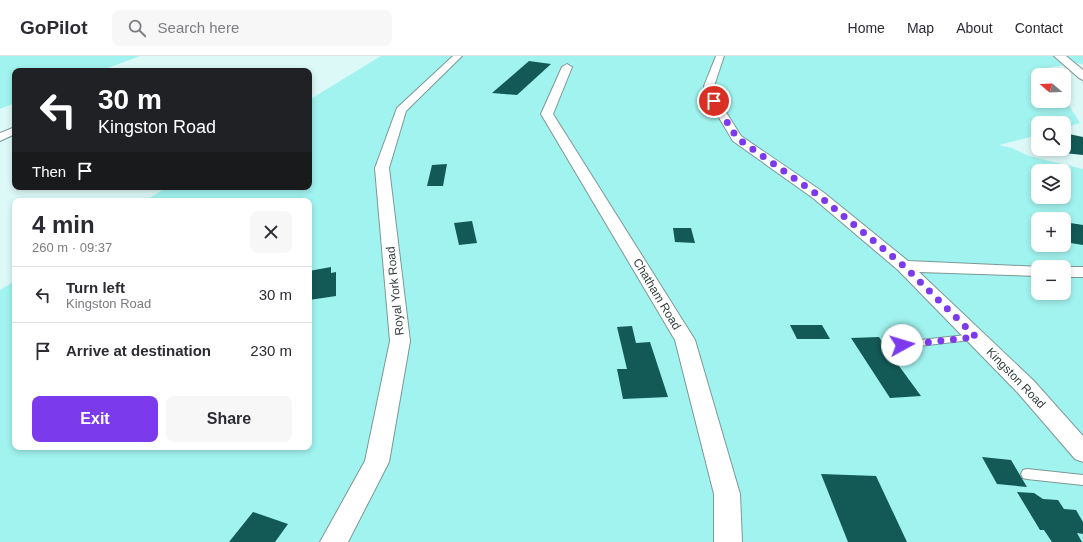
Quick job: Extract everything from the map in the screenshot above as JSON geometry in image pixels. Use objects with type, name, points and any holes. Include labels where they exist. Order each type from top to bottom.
[{"type":"main road","points":[[1059,56],[1083,76]]},
{"type":"street","name":"Royal York Road","points":[[334,542],[377,462],[400,340],[382,168],[401,110],[458,56]]},
{"type":"street","name":"Kingston Road","points":[[720,56],[709,86],[714,101],[737,138],[818,195],[904,266],[1026,386],[1083,452]]},
{"type":"street","name":"Chatham Road","points":[[567,67],[547,114],[685,340],[727,494],[728,542]]},
{"type":"street","points":[[0,137],[12,131]]},
{"type":"street","points":[[904,266],[1031,271]]},
{"type":"street","points":[[1071,272],[1083,272]]},
{"type":"lane","points":[[902,345],[976,337]]},
{"type":"lane","points":[[1027,474],[1083,480]]},
{"type":"shaded area","points":[[0,56],[140,56],[108,68],[12,68],[12,104],[0,109]]},
{"type":"shaded area","points":[[381,56],[1083,56],[1083,64],[1076,63],[1047,68],[1031,68],[1031,108],[1071,108],[1080,123],[1071,126],[1071,116],[1031,116],[1031,137],[999,145],[1012,148],[1029,156],[1062,164],[1031,164],[1031,204],[1071,204],[1071,166],[1083,169],[1083,542],[0,542],[0,290],[12,283],[12,450],[312,450],[312,198],[150,198],[162,190],[312,190],[312,98]]},
{"type":"building","points":[[529,61],[551,64],[517,95],[492,93]]},
{"type":"building","points":[[1071,134],[1083,137],[1083,155],[1071,154]]},
{"type":"building","points":[[447,164],[443,186],[427,186],[432,165]]},
{"type":"building","points":[[472,221],[477,243],[459,245],[454,223]]},
{"type":"building","points":[[1071,223],[1083,225],[1083,245],[1071,243]]},
{"type":"building","points":[[673,228],[691,228],[695,243],[675,242]]},
{"type":"building","points":[[331,267],[331,273],[336,272],[336,296],[312,300],[312,270]]},
{"type":"building","points":[[790,325],[822,325],[830,339],[797,339]]},
{"type":"building","points":[[632,326],[636,343],[650,342],[668,397],[623,399],[617,369],[627,369],[617,327]]},
{"type":"building","points":[[879,337],[921,396],[890,398],[851,338]]},
{"type":"building","points":[[982,457],[1011,460],[1027,487],[997,484]]},
{"type":"building","points":[[821,474],[876,476],[907,542],[848,542]]},
{"type":"building","points":[[1017,492],[1034,493],[1043,499],[1058,500],[1064,509],[1076,510],[1083,522],[1083,534],[1077,533],[1082,542],[1052,542],[1044,530],[1040,530]]},
{"type":"building","points":[[253,512],[288,524],[275,542],[229,542]]},
{"type":"route","points":[[714,101],[737,138],[818,195],[904,266],[976,337],[902,345]]}]
